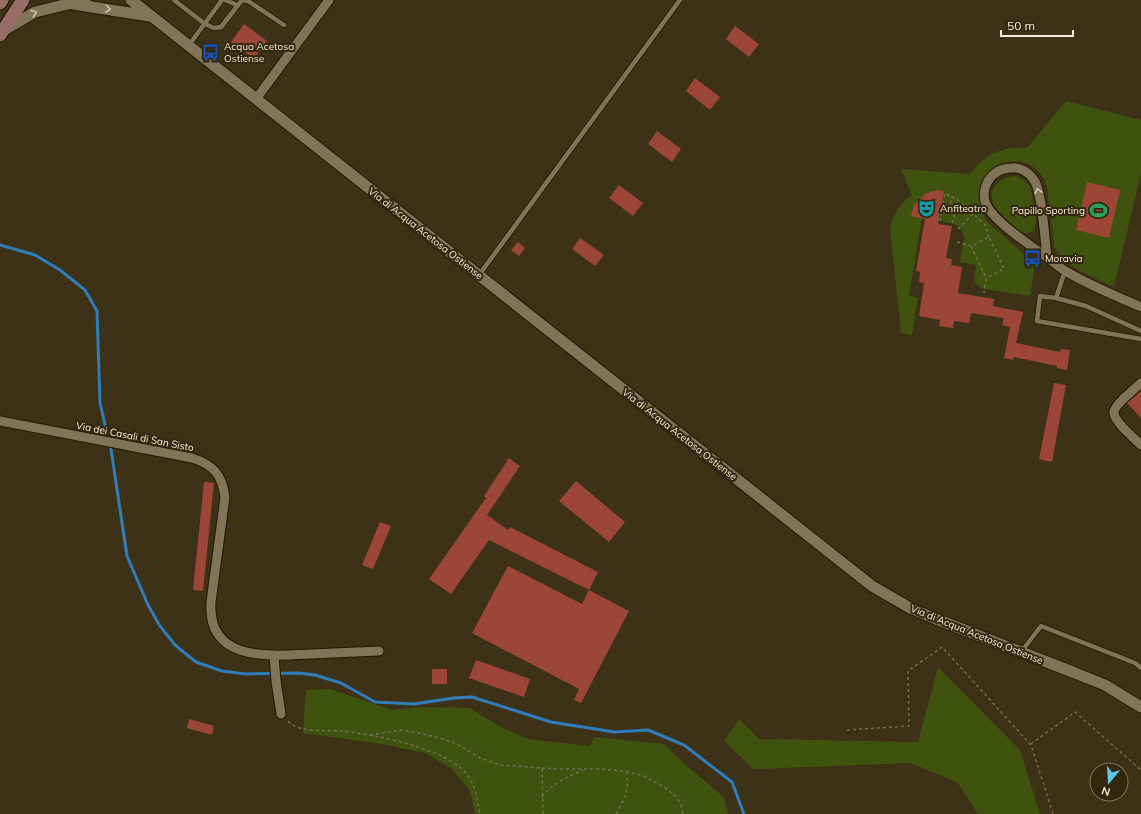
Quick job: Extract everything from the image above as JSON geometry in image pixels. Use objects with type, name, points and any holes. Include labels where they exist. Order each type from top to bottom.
[{"type":"main road","points":[[2,32],[23,0]]},
{"type":"street","points":[[2,32],[35,12],[85,0]]},
{"type":"street","name":"Via di Acqua Acetosa Ostiense","points":[[131,0],[872,586],[910,608],[1105,685],[1141,707]]},
{"type":"street","points":[[256,98],[329,0]]},
{"type":"street","points":[[69,4],[152,16]]},
{"type":"street","points":[[1047,257],[1038,190],[1034,179],[1025,171],[1014,168],[1002,169],[988,180],[984,192],[986,204],[989,210],[1020,239],[1065,271],[1141,307]]},
{"type":"street","points":[[1141,383],[1117,406],[1114,412],[1117,422],[1141,445]]},
{"type":"street","name":"Via dei Casali di San Sisto","points":[[0,421],[192,458],[203,461],[212,467],[220,476],[224,486],[225,497],[210,610],[213,625],[221,638],[233,648],[240,651],[274,656],[379,651]]},
{"type":"street","points":[[274,656],[281,714]]},
{"type":"lane","points":[[174,0],[205,24],[214,28],[221,27],[242,0],[248,1],[284,25]]},
{"type":"lane","points":[[189,45],[223,0],[237,5]]},
{"type":"lane","points":[[480,275],[680,0]]},
{"type":"lane","points":[[1056,298],[1065,271]]},
{"type":"lane","points":[[1141,331],[1086,306],[1056,298],[1040,296],[1036,321],[1141,339]]},
{"type":"lane","points":[[1021,652],[1042,626],[1135,663],[1141,668]]},
{"type":"path","points":[[940,221],[945,194],[948,194]]},
{"type":"path","points":[[948,194],[962,203],[985,226],[1004,269],[986,278]]},
{"type":"path","points":[[948,194],[955,212]]},
{"type":"path","points":[[952,223],[955,212],[962,203]]},
{"type":"path","points":[[958,229],[973,214]]},
{"type":"path","points":[[957,242],[971,246],[989,237]]},
{"type":"path","points":[[971,246],[986,278],[984,294]]},
{"type":"path","points":[[847,730],[909,726],[908,671],[942,647],[1031,745],[1053,814]]},
{"type":"path","points":[[1031,745],[1075,712],[1141,770]]},
{"type":"path","points":[[281,714],[290,724],[298,728],[342,732],[407,744],[433,752],[454,762],[468,777],[476,794],[480,814]]},
{"type":"path","points":[[368,736],[401,730],[440,738],[457,744],[480,758],[502,765],[564,770],[586,769],[627,772],[643,776],[668,789],[677,798],[682,807],[683,814]]},
{"type":"path","points":[[542,768],[543,814]]},
{"type":"path","points":[[542,798],[554,785],[586,769]]},
{"type":"path","points":[[616,814],[626,798],[627,772]]},
{"type":"green space","points":[[1066,101],[1141,120],[1141,173],[1114,287],[1078,270],[1063,259],[1054,247],[1047,187],[1040,173],[1028,164],[1014,161],[1006,162],[993,169],[988,175],[982,189],[980,204],[985,218],[989,223],[1035,263],[1030,296],[984,289],[977,285],[975,280],[976,265],[960,262],[964,237],[960,227],[952,223],[922,218],[909,296],[918,298],[912,335],[901,333],[890,228],[898,209],[912,195],[901,169],[970,174],[981,161],[988,156],[1010,148],[1027,148]]},
{"type":"green space","points":[[1016,176],[1025,181],[1031,188],[1036,223],[1033,231],[1028,233],[1021,231],[1008,220],[996,208],[992,199],[993,189],[996,184],[1005,178]]},
{"type":"green space","points":[[938,667],[1020,750],[1040,814],[978,814],[958,783],[911,763],[753,769],[724,741],[739,719],[759,739],[918,742]]},
{"type":"green space","points":[[330,689],[392,710],[423,707],[470,708],[499,726],[527,739],[590,746],[595,737],[664,744],[688,767],[724,797],[728,814],[475,814],[470,791],[452,769],[425,753],[382,744],[303,733],[306,690]]},
{"type":"building","points":[[244,24],[267,41],[254,59],[231,42]]},
{"type":"building","points":[[735,26],[759,44],[749,57],[726,39]]},
{"type":"building","points":[[695,78],[720,97],[710,110],[686,91]]},
{"type":"building","points":[[657,131],[681,149],[672,162],[648,144]]},
{"type":"building","name":"Papillo Sporting","points":[[1087,182],[1120,190],[1109,238],[1076,230]]},
{"type":"building","points":[[619,185],[643,203],[633,216],[609,198]]},
{"type":"building","points":[[938,190],[944,191],[938,224],[952,226],[946,258],[952,259],[951,265],[962,267],[958,293],[994,299],[993,306],[1023,312],[1016,343],[1060,352],[1061,349],[1070,350],[1067,370],[1057,368],[1057,366],[1014,357],[1013,360],[1004,358],[1010,327],[1002,325],[1004,318],[971,313],[969,323],[954,321],[953,328],[939,326],[940,320],[919,316],[924,283],[919,282],[920,272],[916,271],[925,219],[911,216],[914,205],[922,197],[927,193]]},
{"type":"building","points":[[580,238],[604,255],[595,266],[572,249]]},
{"type":"building","points":[[518,242],[525,248],[519,256],[511,250]]},
{"type":"building","points":[[1054,383],[1066,385],[1052,462],[1039,459]]},
{"type":"building","points":[[1141,391],[1141,418],[1127,403]]},
{"type":"building","points":[[509,458],[520,466],[487,515],[508,530],[510,527],[598,572],[589,590],[489,540],[451,594],[429,579],[486,498],[484,496]]},
{"type":"building","points":[[576,481],[625,522],[609,542],[559,501]]},
{"type":"building","points":[[204,482],[214,483],[203,591],[193,590]]},
{"type":"building","points":[[380,522],[391,526],[373,569],[362,565]]},
{"type":"building","points":[[508,566],[582,604],[589,590],[629,611],[581,703],[574,700],[579,689],[472,633]]},
{"type":"building","points":[[476,660],[530,679],[524,697],[469,678]]},
{"type":"building","points":[[432,669],[447,669],[447,684],[432,684]]},
{"type":"building","points":[[189,719],[214,726],[212,735],[187,728]]},
{"type":"waterway","points":[[0,245],[35,255],[60,270],[85,290],[97,311],[100,403],[107,433]]},
{"type":"waterway","points":[[111,449],[127,556],[148,605],[160,626],[175,645],[196,662],[222,671],[246,674],[299,673],[315,675],[341,683],[375,702],[414,704],[472,697],[551,722],[614,732],[648,730],[684,745],[732,782],[744,814]]},
{"type":"place","name":"Acqua Acetosa Ostiense","points":[[211,52]]},
{"type":"place","name":"Anfiteatro","points":[[927,208]]},
{"type":"place","name":"Papillo Sporting","points":[[1098,210]]},
{"type":"place","name":"Moravia","points":[[1032,258]]}]
